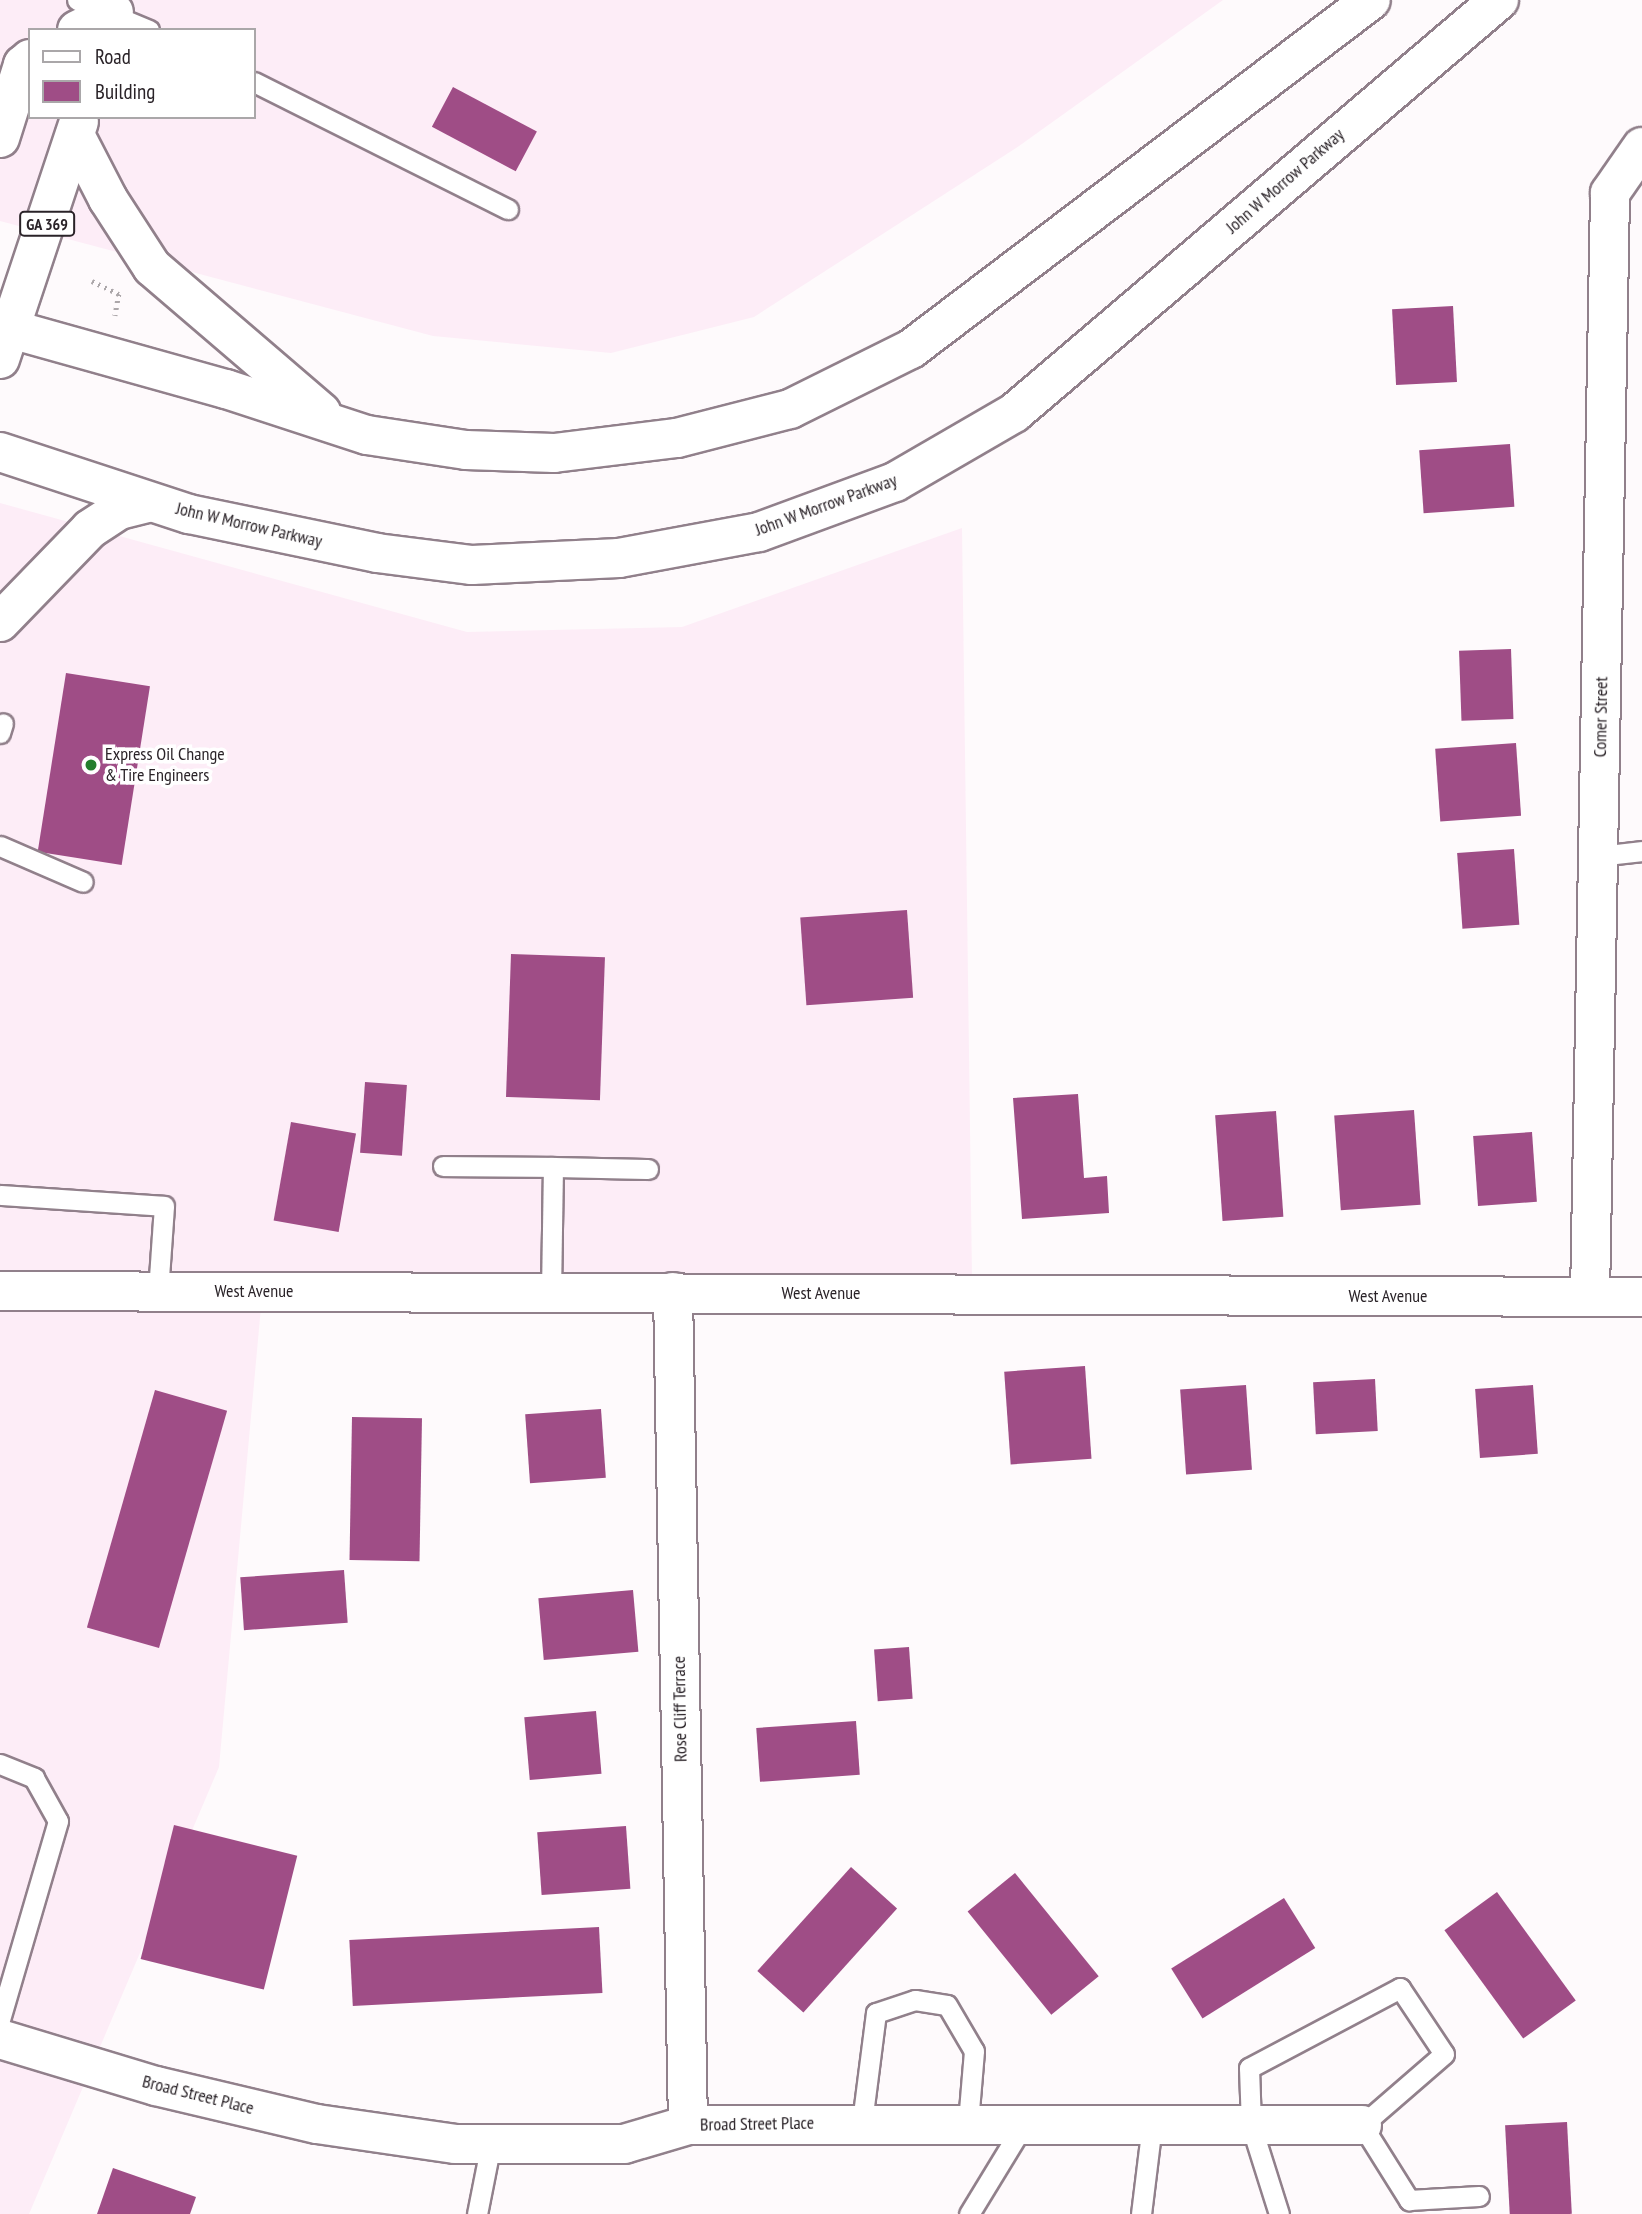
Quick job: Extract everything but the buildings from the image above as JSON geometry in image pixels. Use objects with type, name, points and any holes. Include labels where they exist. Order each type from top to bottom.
[{"type":"street","points":[[4,339],[336,424],[367,435],[466,450],[554,453],[677,438],[790,409],[911,349],[1371,0]]},
{"type":"street","name":"John W Morrow Parkway","points":[[0,452],[189,514],[377,553],[472,565],[620,558],[759,532],[895,482],[1014,413],[1499,0]]},
{"type":"street","points":[[82,28],[113,14]]},
{"type":"street","points":[[0,138],[23,65],[28,61]]},
{"type":"street","points":[[78,126],[108,199],[152,267],[336,424]]},
{"type":"street","name":"GA 369","points":[[4,339],[78,126]]},
{"type":"street","name":"Comer Street","points":[[1590,1297],[1610,193],[1642,146]]},
{"type":"street","points":[[0,622],[90,529],[119,510],[150,502]]},
{"type":"street","name":"West Avenue","points":[[0,1291],[1642,1297]]},
{"type":"street","name":"Rose Cliff Terrace","points":[[673,1292],[688,2125]]},
{"type":"street","name":"Broad Street Place","points":[[0,2039],[156,2086],[317,2124],[455,2144],[624,2144],[688,2125],[862,2122],[1362,2125]]},
{"type":"lane","points":[[77,0],[144,28]]},
{"type":"lane","points":[[256,83],[508,209]]},
{"type":"lane","points":[[0,846],[83,882]]},
{"type":"lane","points":[[1598,856],[1642,851]]},
{"type":"lane","points":[[443,1166],[648,1169]]},
{"type":"lane","points":[[551,1293],[553,1167]]},
{"type":"lane","points":[[0,1195],[164,1206],[158,1291]]},
{"type":"lane","points":[[0,1764],[34,1778],[58,1821],[0,2019]]},
{"type":"lane","points":[[1279,2214],[1251,2125],[1249,2068],[1400,1988],[1444,2054],[1362,2125],[1409,2200],[1479,2196]]},
{"type":"lane","points":[[862,2122],[876,2013],[915,2000],[947,2005],[974,2051],[968,2123]]},
{"type":"lane","points":[[969,2214],[1024,2124]]},
{"type":"lane","points":[[1141,2214],[1152,2124]]},
{"type":"lane","points":[[477,2214],[491,2143]]},
{"type":"path","points":[[92,281],[119,295],[115,317]]},
{"type":"shaded area","points":[[0,0],[1223,0],[1019,146],[754,317],[611,353],[433,336],[0,221]]},
{"type":"shaded area","points":[[0,503],[467,632],[682,627],[962,528],[972,1277],[263,1285],[219,1767],[29,2214],[0,2214]]},
{"type":"place","name":"Express Oil Change & Tire Engineers","points":[[91,765]]}]
